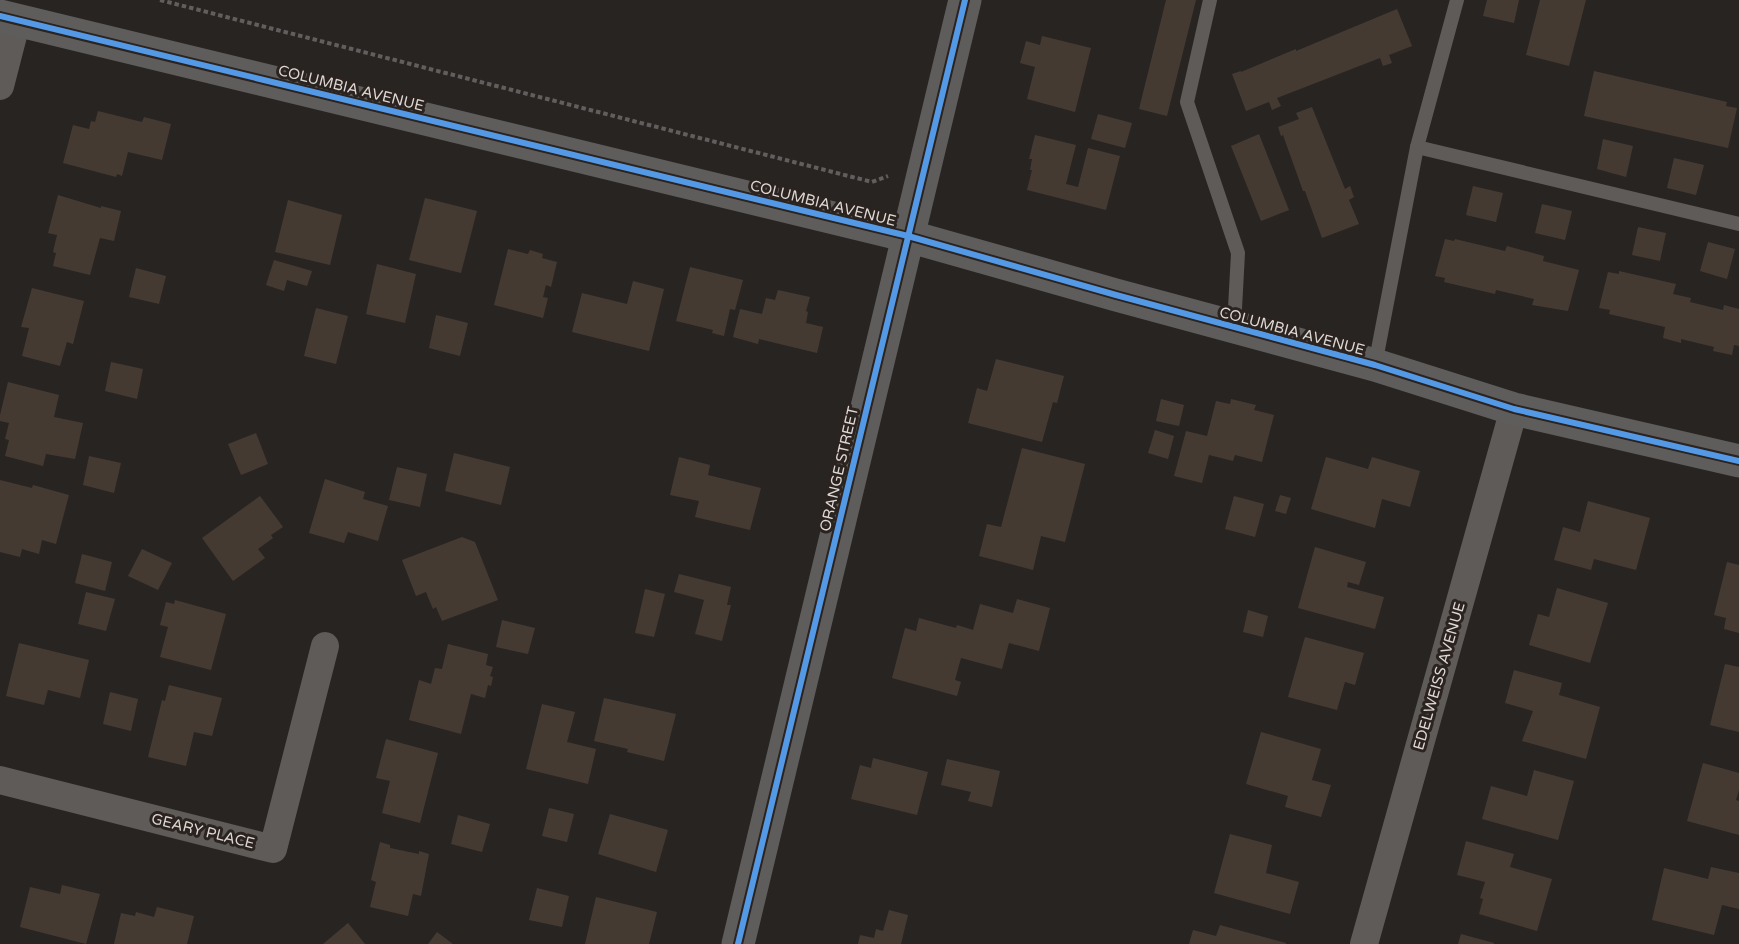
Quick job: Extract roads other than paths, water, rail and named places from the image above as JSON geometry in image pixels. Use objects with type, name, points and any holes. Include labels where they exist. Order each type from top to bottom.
[{"type":"main road","name":"ORANGE STREET","points":[[738,944],[965,0]]},
{"type":"main road","name":"COLUMBIA AVENUE","points":[[8,18],[908,236],[1375,365],[1514,409],[1739,461]]},
{"type":"street","points":[[0,86],[8,18]]},
{"type":"street","name":"EDELWEISS AVENUE","points":[[1364,944],[1514,409]]},
{"type":"street","name":"GEARY PLACE","points":[[0,780],[273,849],[325,646]]},
{"type":"lane","points":[[1210,0],[1187,102],[1238,253],[1234,327]]},
{"type":"lane","points":[[1375,365],[1418,147],[1457,0]]},
{"type":"lane","points":[[1418,147],[1739,224]]}]
